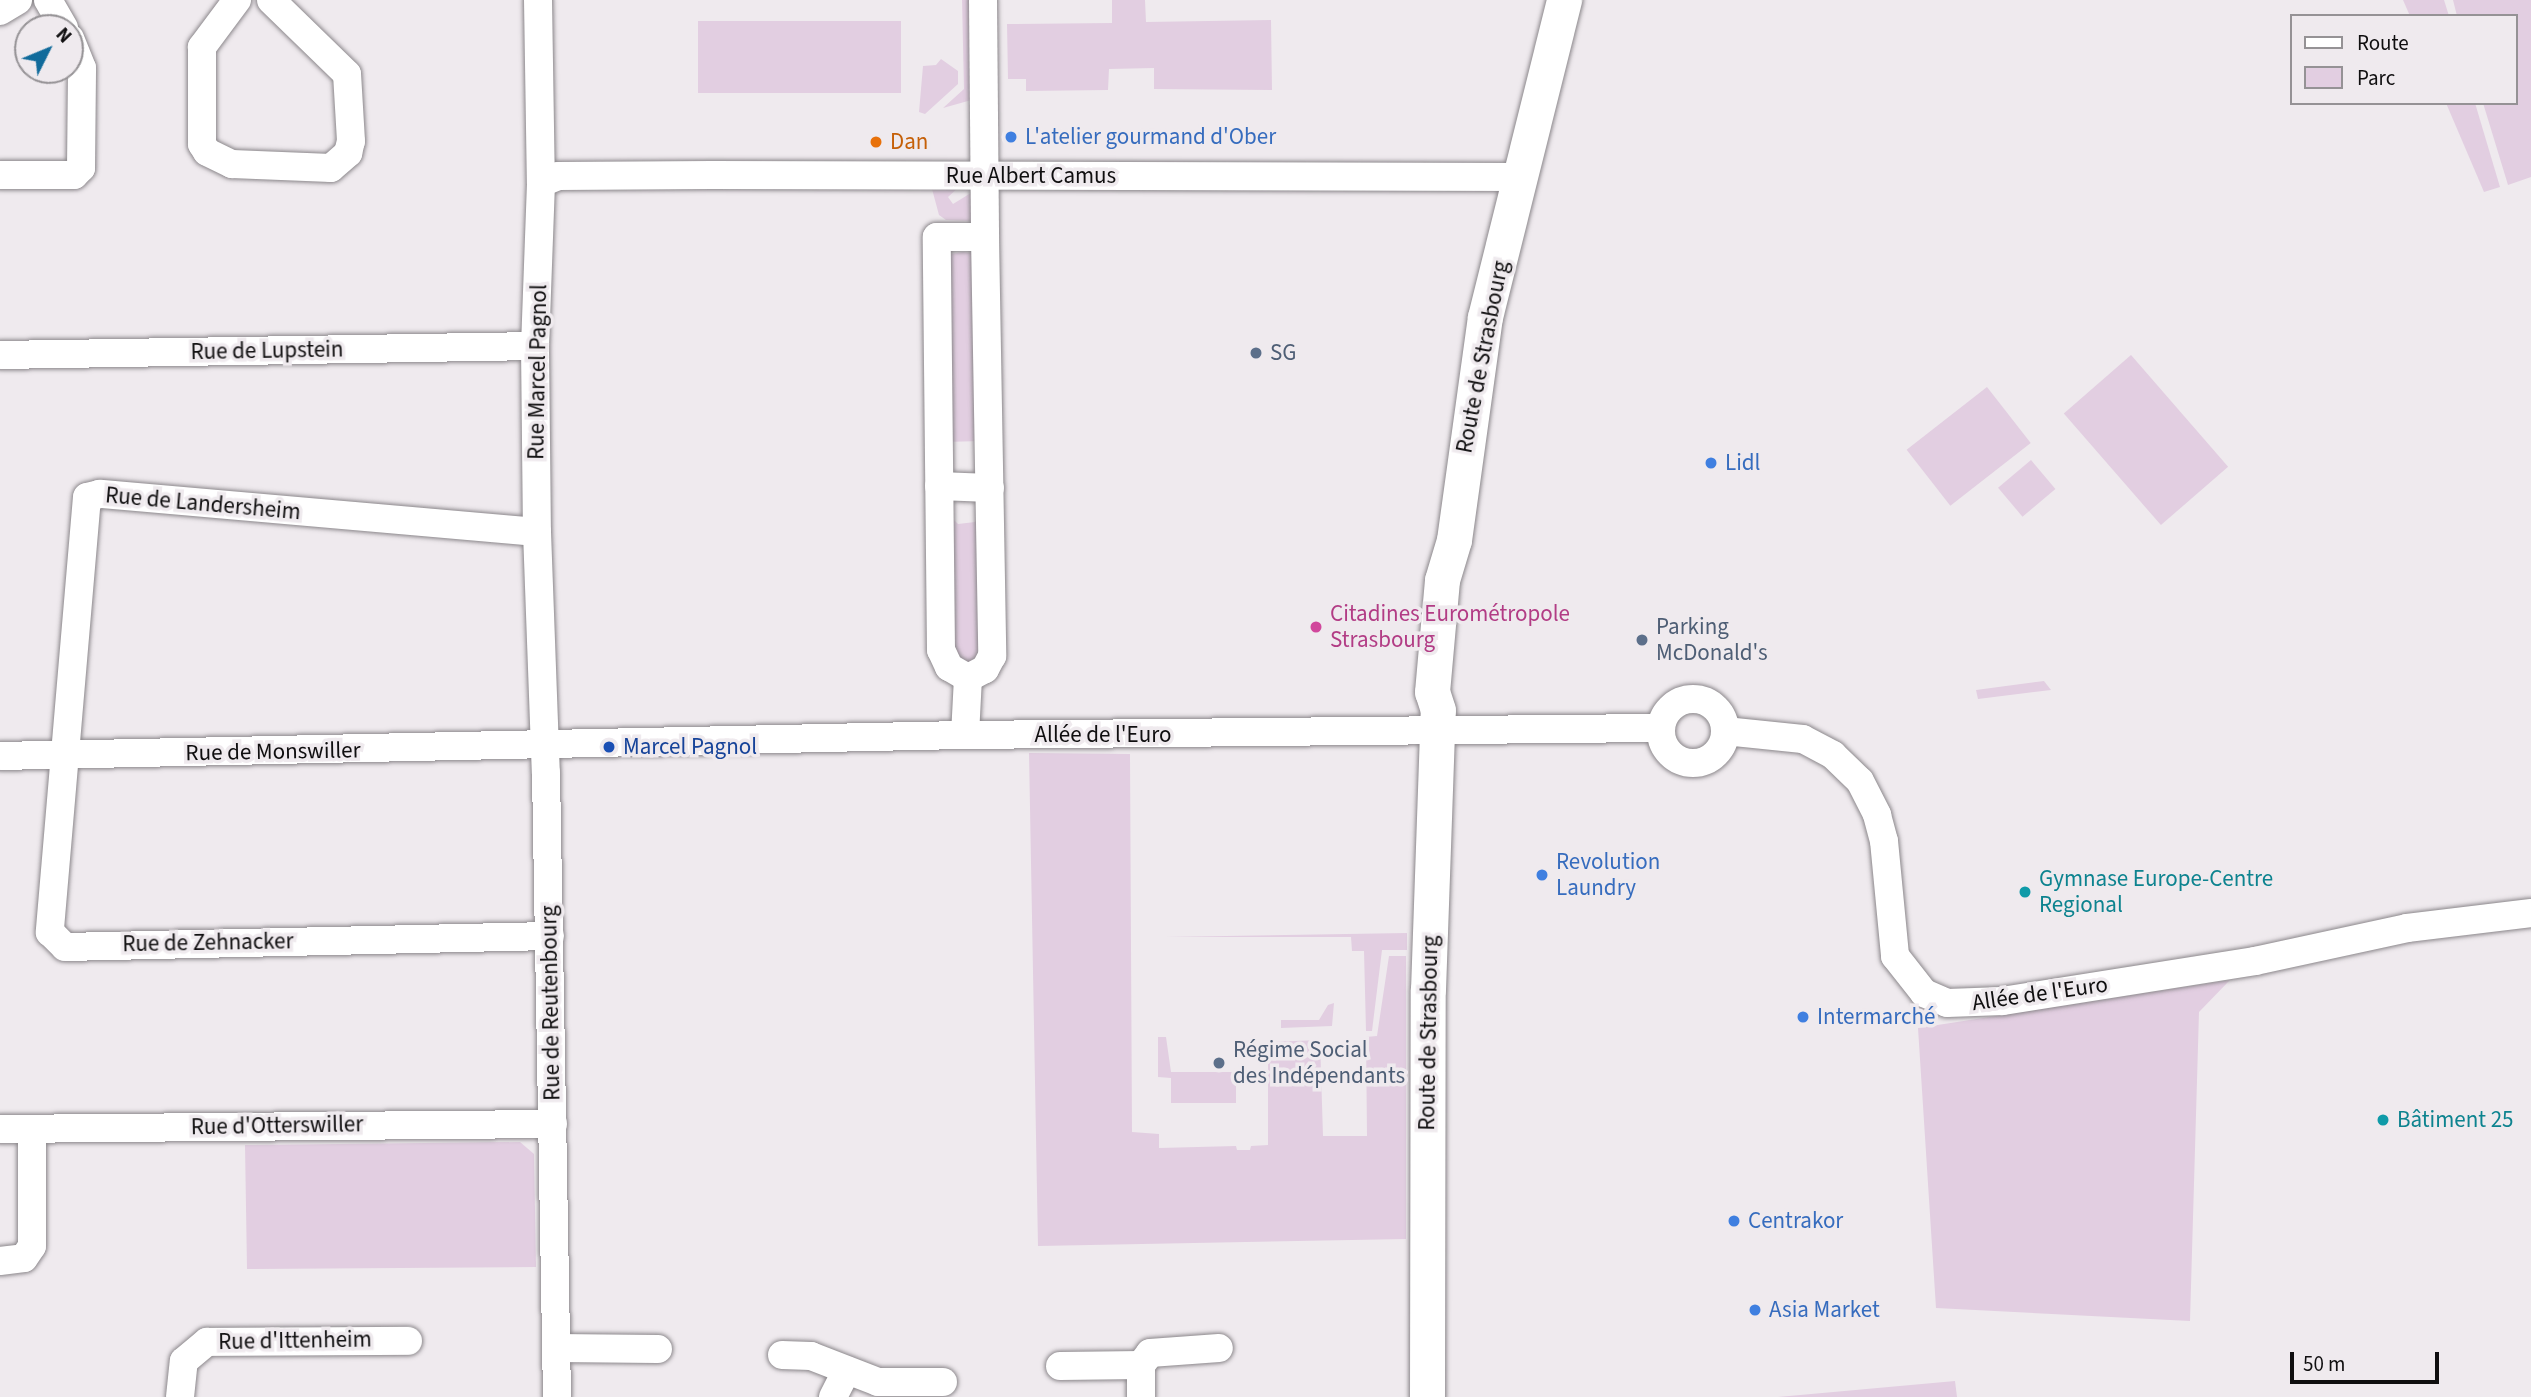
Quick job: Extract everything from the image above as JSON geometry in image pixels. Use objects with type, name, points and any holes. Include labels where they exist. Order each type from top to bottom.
[{"type":"main road","name":"Route de Strasbourg","points":[[1427,1397],[1428,990],[1437,721],[1432,692],[1442,580],[1454,540],[1485,317],[1564,0]]},
{"type":"street","points":[[0,11],[18,0]]},
{"type":"street","points":[[237,0],[202,47],[202,144],[207,152],[232,164],[331,168],[348,153],[351,141],[347,74],[271,0]]},
{"type":"street","name":"Rue Marcel Pagnol","points":[[538,0],[541,183],[535,346],[537,532],[545,744]]},
{"type":"street","points":[[968,678],[985,669],[992,656],[983,0]]},
{"type":"street","points":[[0,175],[74,174],[81,169],[82,84]]},
{"type":"street","name":"Rue Albert Camus","points":[[541,183],[558,176],[1521,177]]},
{"type":"street","points":[[968,678],[948,667],[941,650],[937,237],[985,237]]},
{"type":"street","name":"Rue de Lupstein","points":[[0,355],[535,346]]},
{"type":"street","points":[[939,486],[989,488]]},
{"type":"street","name":"Rue de Landersheim","points":[[63,755],[83,508],[92,495],[537,532]]},
{"type":"street","points":[[965,735],[968,678]]},
{"type":"street","points":[[1687,698],[1715,706],[1725,732],[1720,750],[1695,764],[1674,758],[1666,750],[1660,729],[1668,709],[1687,698]]},
{"type":"street","name":"Allée de l'Euro","points":[[545,744],[1437,721],[1660,729]]},
{"type":"street","name":"Allée de l'Euro","points":[[1725,732],[1803,739],[1833,755],[1860,781],[1877,815],[1884,841],[1895,956],[1917,987],[1947,1003],[2003,1001],[2255,961],[2407,928],[2531,913]]},
{"type":"street","name":"Rue de Monswiller","points":[[0,756],[545,744]]},
{"type":"street","name":"Rue de Reutenbourg","points":[[545,744],[557,1397]]},
{"type":"street","name":"Rue de Zehnacker","points":[[63,755],[50,932],[65,947],[550,936]]},
{"type":"street","name":"Rue d'Otterswiller","points":[[0,1129],[553,1124]]},
{"type":"street","points":[[0,1261],[24,1258],[32,1246],[32,1129]]},
{"type":"street","name":"Rue d'Ittenheim","points":[[180,1397],[184,1360],[207,1342],[408,1341]]},
{"type":"street","points":[[556,1348],[658,1349]]},
{"type":"street","points":[[1142,1397],[1141,1365],[1150,1353],[1219,1348]]},
{"type":"street","points":[[782,1355],[811,1356],[878,1382],[943,1381]]},
{"type":"street","points":[[1060,1366],[1141,1365]]},
{"type":"street","points":[[833,1397],[847,1370]]},
{"type":"green space","points":[[962,0],[974,0],[975,99],[943,108],[964,89]]},
{"type":"green space","points":[[1112,0],[1145,0],[1146,22],[1271,20],[1272,90],[1154,89],[1154,68],[1109,69],[1108,90],[1026,91],[1026,79],[1008,79],[1007,24],[1112,23]]},
{"type":"green space","points":[[2403,0],[2444,0],[2448,14],[2409,14]]},
{"type":"green space","points":[[2453,0],[2531,0],[2531,177],[2508,185],[2484,105],[2517,105],[2517,14],[2456,14]]},
{"type":"green space","points":[[698,21],[901,21],[901,93],[698,93]]},
{"type":"green space","points":[[941,59],[958,71],[958,84],[925,114],[919,112],[923,66],[936,65]]},
{"type":"green space","points":[[2447,105],[2476,105],[2500,187],[2484,192]]},
{"type":"green space","points":[[960,186],[948,197],[953,204],[979,188],[972,221],[946,220],[939,215],[932,189]]},
{"type":"green space","points":[[951,254],[975,254],[981,441],[945,442],[946,262]]},
{"type":"green space","points":[[2131,355],[2228,467],[2161,525],[2064,413]]},
{"type":"green space","points":[[1987,387],[2031,443],[1950,506],[1907,450]]},
{"type":"green space","points":[[2031,460],[2055,489],[2022,517],[1998,488]]},
{"type":"green space","points":[[947,513],[958,524],[975,522],[982,513],[978,663],[954,661]]},
{"type":"green space","points":[[2044,681],[2051,690],[1978,699],[1976,690]]},
{"type":"green space","points":[[1029,753],[1130,754],[1132,1132],[1159,1134],[1159,1148],[1236,1146],[1237,1150],[1250,1150],[1251,1146],[1268,1145],[1268,1042],[1320,1040],[1323,1136],[1367,1136],[1366,1037],[1377,1036],[1389,956],[1406,956],[1406,1239],[1038,1246]]},
{"type":"green space","points":[[1407,933],[1407,950],[1382,950],[1372,1031],[1366,1031],[1364,951],[1352,951],[1351,937],[1165,937]]},
{"type":"green space","points":[[2230,980],[2199,1012],[2190,1321],[1936,1308],[1918,1028]]},
{"type":"green space","points":[[1334,1003],[1332,1026],[1281,1028],[1281,1020],[1319,1020],[1328,1005]]},
{"type":"green space","points":[[1158,1037],[1166,1037],[1171,1072],[1236,1072],[1236,1103],[1171,1103],[1171,1078],[1158,1077]]},
{"type":"green space","points":[[520,1142],[534,1154],[536,1267],[247,1269],[245,1145]]},
{"type":"green space","points":[[1955,1381],[1957,1397],[1778,1397]]},
{"type":"place","name":"L'atelier gourmand d'Ober","points":[[1011,137]]},
{"type":"place","name":"Dan","points":[[876,142]]},
{"type":"place","name":"SG","points":[[1256,353]]},
{"type":"place","name":"Lidl","points":[[1711,463]]},
{"type":"place","name":"Citadines Eurométropole Strasbourg","points":[[1316,627]]},
{"type":"place","name":"Parking McDonald's","points":[[1642,640]]},
{"type":"place","name":"Marcel Pagnol","points":[[609,747]]},
{"type":"place","name":"Revolution Laundry","points":[[1542,875]]},
{"type":"place","name":"Gymnase Europe-Centre Regional","points":[[2025,892]]},
{"type":"place","name":"Intermarché","points":[[1803,1017]]},
{"type":"place","name":"Régime Social des Indépendants","points":[[1219,1063]]},
{"type":"place","name":"Bâtiment 25","points":[[2383,1120]]},
{"type":"place","name":"Centrakor","points":[[1734,1221]]},
{"type":"place","name":"Asia Market","points":[[1755,1310]]}]
